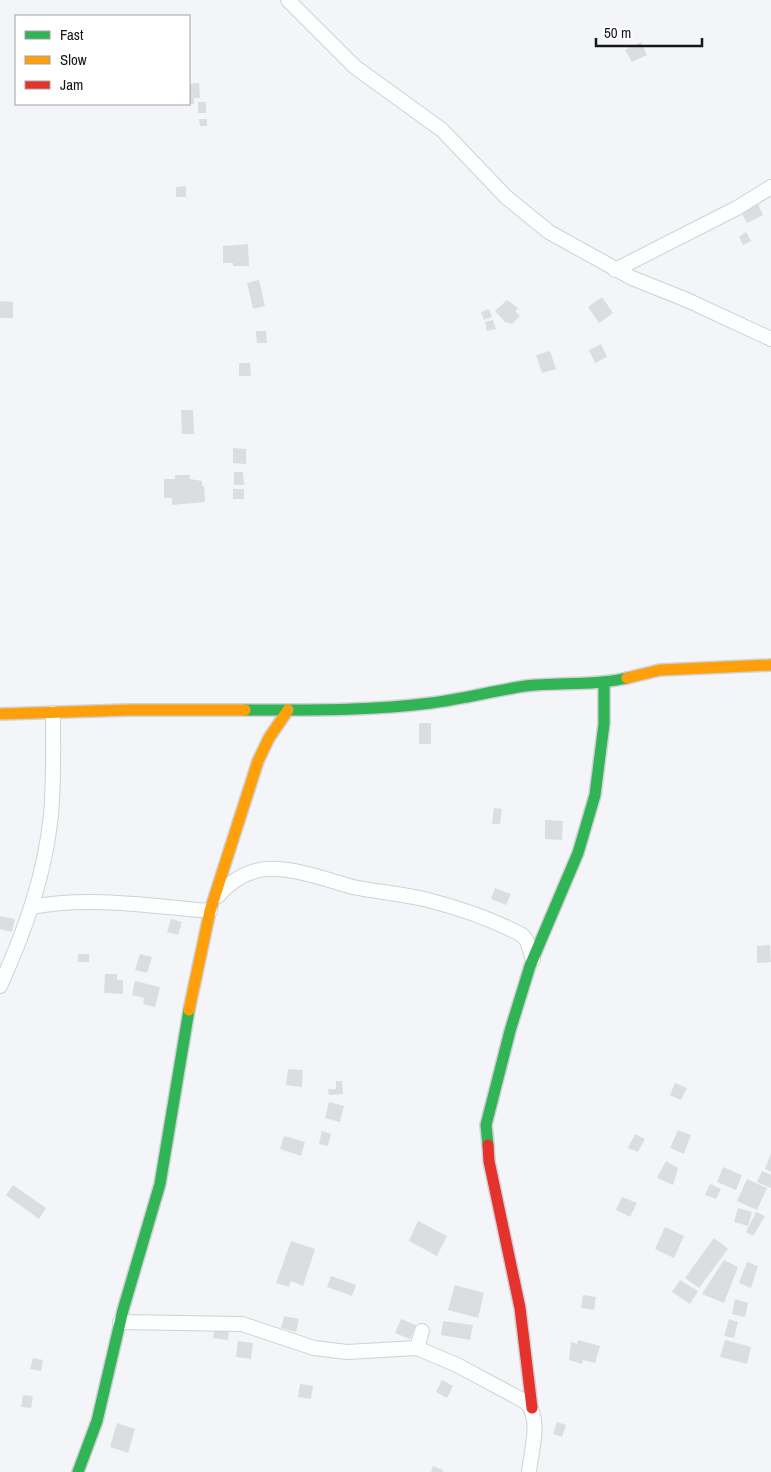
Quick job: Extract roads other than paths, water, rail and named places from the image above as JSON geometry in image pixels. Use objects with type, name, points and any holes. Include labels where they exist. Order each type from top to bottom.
[{"type":"street","points":[[288,0],[355,67],[442,130],[528,216],[550,232],[616,270],[749,328],[771,340]]},
{"type":"street","points":[[616,270],[737,208],[771,187]]},
{"type":"street","points":[[0,714],[394,707],[433,703],[526,686],[604,683],[660,670],[771,665]]},
{"type":"street","points":[[529,1472],[535,1421],[520,1308],[506,1234],[489,1161],[486,1136],[488,1119],[508,1038],[533,959],[572,868],[595,795],[604,724],[604,683]]},
{"type":"street","points":[[78,1472],[103,1399],[120,1322],[160,1184],[185,1032],[212,906],[258,761],[269,738],[288,710]]},
{"type":"street","points":[[0,986],[32,907],[43,865],[51,816],[53,713]]},
{"type":"street","points":[[212,906],[224,890],[245,874],[261,870],[291,872],[354,887],[428,900],[470,914],[522,935],[527,941],[533,959]]},
{"type":"street","points":[[32,907],[54,904],[98,903],[212,906]]},
{"type":"street","points":[[120,1322],[242,1324],[314,1348],[347,1352],[417,1348],[457,1365],[526,1402],[532,1408]]},
{"type":"street","points":[[417,1348],[422,1331]]}]
